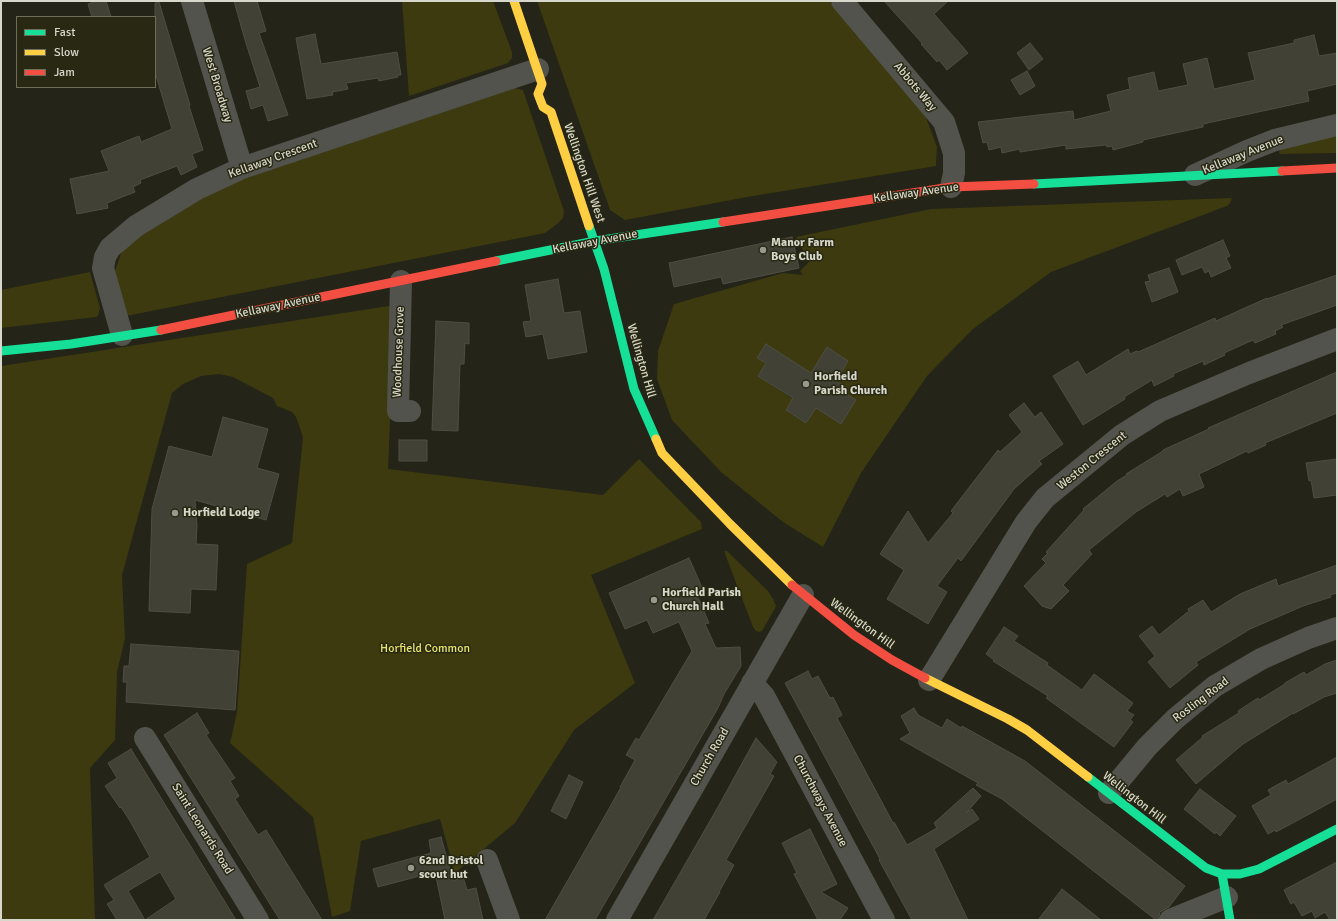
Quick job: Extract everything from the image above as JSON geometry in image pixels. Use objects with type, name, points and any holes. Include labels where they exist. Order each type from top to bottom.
[{"type":"street","name":"West Broadway","points":[[192,1],[242,168]]},
{"type":"street","name":"Wellington Hill West","points":[[514,1],[540,77],[538,94],[543,107],[551,112],[595,241]]},
{"type":"street","name":"Abbots Way","points":[[842,1],[944,122],[954,153],[954,173],[951,187]]},
{"type":"street","name":"Kellaway Crescent","points":[[122,335],[103,268],[105,258],[110,248],[136,226],[197,189],[242,168],[540,77]]},
{"type":"street","points":[[540,77],[552,89]]},
{"type":"street","name":"Wellington Hill West","points":[[551,112],[557,103]]},
{"type":"street","name":"Kellaway Avenue","points":[[1195,175],[1246,151],[1275,140],[1337,125]]},
{"type":"street","name":"Kellaway Avenue","points":[[1,351],[71,344],[122,335],[176,328],[595,241],[951,187],[1063,183],[1337,168]]},
{"type":"street","name":"Wellington Hill","points":[[595,241],[606,276],[634,389],[662,453],[730,524],[803,594],[854,635],[892,660],[929,680],[1008,718],[1109,793],[1184,852],[1206,868],[1222,874]]},
{"type":"street","name":"Woodhouse Grove","points":[[401,281],[398,411],[410,411]]},
{"type":"street","name":"Weston Crescent","points":[[929,680],[1026,522],[1045,498],[1122,435],[1160,411],[1250,373],[1337,339]]},
{"type":"street","name":"Church Road","points":[[617,920],[803,594]]},
{"type":"street","name":"Rosling Road","points":[[1109,793],[1147,747],[1175,719],[1215,686],[1261,659],[1308,638],[1337,628]]},
{"type":"street","name":"Churchways Avenue","points":[[752,684],[764,696],[877,916]]},
{"type":"street","name":"Saint Leonards Road","points":[[146,738],[258,920]]},
{"type":"street","points":[[1230,920],[1222,874],[1240,874],[1259,869],[1337,829]]},
{"type":"street","points":[[487,860],[509,920]]},
{"type":"street","points":[[1170,920],[1226,898]]},
{"type":"green space","points":[[402,1],[493,1],[512,52],[512,58],[508,63],[409,96]]},
{"type":"green space","points":[[537,1],[829,1],[924,112],[937,147],[936,166],[747,197],[625,220],[610,210]]},
{"type":"green space","points":[[515,88],[523,90],[564,211],[563,218],[545,233],[126,316],[115,271],[123,248],[160,223],[225,185]]},
{"type":"green space","points":[[1337,133],[1337,153],[1279,154],[1280,144]]},
{"type":"green space","points":[[1232,198],[1227,206],[1051,272],[973,329],[927,376],[861,473],[823,547],[783,522],[721,472],[672,420],[657,379],[658,351],[674,304],[783,273],[803,275],[800,271],[809,262],[796,237],[931,209]],"holes":[[[827,348],[836,381],[846,387],[843,392],[856,400],[841,424],[816,408],[806,423],[786,410],[793,399],[758,376],[766,363],[757,358],[811,373]]]},
{"type":"green space","points":[[90,272],[100,308],[98,316],[1,328],[1,290]]},
{"type":"green space","name":"Horfield Common","points":[[395,305],[388,469],[603,495],[639,459],[701,522],[702,529],[591,575],[635,683],[574,730],[515,823],[455,873],[440,819],[361,841],[350,911],[332,917],[313,817],[230,743],[237,712],[247,564],[292,543],[303,437],[296,417],[292,412],[277,406],[273,398],[233,377],[219,374],[201,376],[183,384],[172,393],[122,575],[125,639],[117,672],[115,740],[90,768],[95,920],[1,920],[1,366]]},
{"type":"green space","points":[[725,551],[727,551],[768,591],[773,599],[776,606],[762,631],[756,631],[753,627]]},
{"type":"building","points":[[97,1],[106,1],[111,16],[92,16],[88,4]]},
{"type":"building","points":[[234,1],[257,1],[266,31],[259,33],[288,115],[268,121],[263,105],[251,109],[246,91],[260,87]]},
{"type":"building","points":[[884,1],[948,1],[934,14],[968,53],[947,70],[939,60],[937,62]]},
{"type":"building","points":[[159,2],[203,150],[192,154],[197,167],[181,175],[177,166],[140,180],[141,183],[133,187],[135,192],[107,203],[108,208],[77,214],[70,179],[109,171],[101,151],[139,136],[141,142],[172,129],[156,75],[155,3]]},
{"type":"building","points":[[315,34],[321,64],[397,52],[401,75],[379,81],[378,78],[346,83],[348,89],[332,92],[333,95],[307,99],[296,38]]},
{"type":"building","points":[[1314,35],[1319,56],[1337,53],[1337,84],[1307,91],[1309,101],[1203,124],[1203,127],[1143,140],[1143,142],[1113,150],[1112,146],[1107,147],[1106,145],[1066,149],[1066,145],[1020,152],[1020,149],[1002,153],[1001,147],[989,150],[987,142],[983,143],[978,122],[1073,111],[1074,120],[1111,111],[1107,95],[1130,89],[1128,78],[1154,72],[1158,91],[1188,85],[1183,64],[1207,58],[1214,89],[1255,80],[1248,53],[1294,43],[1294,40]]},
{"type":"building","points":[[1030,43],[1043,59],[1029,70],[1017,53]]},
{"type":"building","points":[[1027,71],[1035,86],[1020,95],[1011,80]]},
{"type":"building","name":"Manor Farm Boys Club","points":[[792,237],[799,268],[723,284],[721,277],[674,287],[669,263]]},
{"type":"building","points":[[1223,240],[1230,256],[1226,258],[1231,268],[1211,277],[1209,271],[1205,273],[1202,267],[1182,275],[1176,260]]},
{"type":"building","points":[[1169,268],[1178,292],[1152,302],[1145,282],[1150,281],[1148,275]]},
{"type":"building","points":[[1337,275],[1337,305],[1281,325],[1283,327],[1275,331],[1276,334],[1255,343],[1253,340],[1224,353],[1225,355],[1204,365],[1203,361],[1173,374],[1174,376],[1154,386],[1152,380],[1083,425],[1053,376],[1078,361],[1086,375],[1128,349],[1130,354],[1137,351],[1138,352],[1215,318],[1216,321],[1267,298]]},
{"type":"building","points":[[558,279],[564,313],[580,311],[587,352],[548,359],[543,334],[526,337],[523,322],[531,321],[525,285]]},
{"type":"building","points":[[436,321],[469,323],[469,344],[465,343],[464,364],[460,364],[458,431],[432,430]]},
{"type":"building","name":"Horfield Parish Church","points":[[766,344],[811,373],[827,347],[848,361],[836,381],[846,387],[843,392],[856,400],[841,424],[816,408],[806,423],[786,410],[793,398],[758,376],[766,363],[757,358]]},
{"type":"building","points":[[1337,372],[1337,413],[1265,443],[1266,445],[1248,453],[1247,451],[1199,474],[1204,487],[1183,496],[1180,489],[1167,497],[1165,494],[1136,512],[1089,550],[1092,554],[1063,585],[1069,591],[1051,609],[1042,606],[1024,586],[1046,563],[1042,559],[1048,553],[1046,552],[1084,510],[1083,509],[1117,481],[1127,475],[1126,474],[1163,450],[1209,429],[1208,428]]},
{"type":"building","points":[[1024,403],[1035,417],[1041,412],[1063,444],[1039,461],[1042,464],[1014,489],[961,561],[958,558],[937,586],[947,592],[928,624],[887,599],[904,570],[880,554],[908,511],[928,543],[953,513],[951,511],[998,450],[1000,452],[1022,432],[1009,415]]},
{"type":"building","name":"Horfield Lodge","points":[[223,417],[268,429],[257,468],[279,474],[266,520],[195,500],[197,525],[196,544],[218,545],[216,590],[191,589],[190,613],[149,611],[152,509],[169,446],[212,457]]},
{"type":"building","points":[[399,440],[427,440],[427,461],[399,461]]},
{"type":"building","points":[[1337,459],[1337,495],[1314,498],[1306,463]]},
{"type":"building","points":[[689,558],[704,592],[697,595],[709,623],[705,624],[716,648],[740,647],[741,666],[595,920],[545,920],[635,760],[626,755],[636,738],[639,740],[692,651],[679,622],[653,633],[647,620],[625,629],[609,593]]},
{"type":"building","points":[[1337,565],[1337,593],[1330,595],[1331,597],[1303,606],[1250,629],[1196,662],[1198,665],[1170,688],[1148,662],[1155,656],[1139,636],[1152,626],[1159,635],[1189,611],[1188,609],[1203,600],[1211,612],[1240,594],[1276,579],[1278,586]]},
{"type":"building","points":[[1004,627],[1018,636],[1014,641],[1048,663],[1047,665],[1082,690],[1094,674],[1133,703],[1127,711],[1134,715],[1130,720],[1133,722],[1114,747],[1046,698],[1048,696],[993,661],[994,660],[986,654]]},
{"type":"building","points":[[131,644],[239,651],[235,710],[126,702],[127,682],[123,682],[124,666],[129,666]]},
{"type":"building","points":[[1337,660],[1337,693],[1324,697],[1293,713],[1243,744],[1196,784],[1176,760],[1203,737],[1202,736],[1239,713],[1238,711],[1258,698],[1259,700],[1304,672],[1306,675],[1325,664]]},
{"type":"building","points":[[808,671],[812,679],[818,676],[830,698],[833,697],[842,715],[837,718],[893,823],[894,822],[907,845],[937,828],[934,823],[973,788],[981,796],[966,813],[972,809],[979,819],[934,849],[968,920],[912,920],[785,683]]},
{"type":"building","points":[[914,708],[918,715],[942,728],[947,719],[961,728],[962,726],[1025,761],[1185,886],[1169,907],[1160,912],[1158,920],[1156,920],[1002,799],[976,785],[978,783],[900,739],[910,733],[901,716]]},
{"type":"building","points":[[197,713],[209,733],[206,735],[235,778],[230,781],[239,796],[235,799],[258,835],[266,830],[322,920],[280,920],[164,735]]},
{"type":"building","points":[[756,738],[777,762],[770,774],[774,776],[726,860],[734,865],[720,892],[704,920],[653,920],[718,807]]},
{"type":"building","points":[[131,749],[236,920],[145,920],[117,920],[107,904],[114,900],[104,885],[150,857],[130,821],[105,786],[117,778],[108,763]],"holes":[[[160,872],[176,899],[145,920],[128,891]]]},
{"type":"building","points":[[1337,757],[1337,799],[1276,832],[1275,830],[1268,834],[1252,806],[1271,795],[1268,790],[1286,780],[1288,784]]},
{"type":"building","points":[[569,775],[583,782],[566,819],[551,811]]},
{"type":"building","points":[[1200,789],[1236,816],[1220,836],[1216,832],[1215,834],[1184,809]]},
{"type":"building","points":[[810,829],[837,884],[821,892],[848,908],[840,920],[818,920],[794,874],[797,873],[782,843]]},
{"type":"building","points":[[441,837],[453,881],[463,877],[467,890],[476,888],[483,920],[445,920],[435,872],[378,887],[373,869],[431,853],[429,840]]},
{"type":"building","points":[[1337,862],[1337,920],[1330,920],[1325,912],[1315,918],[1312,911],[1302,916],[1294,902],[1291,904],[1284,890]]},
{"type":"building","points":[[1062,889],[1101,920],[1038,920]]},
{"type":"traffic: fast","points":[[1034,184],[1282,171]]},
{"type":"traffic: fast","points":[[496,261],[595,241],[723,222]]},
{"type":"traffic: fast","points":[[589,226],[604,269],[634,389],[656,439]]},
{"type":"traffic: fast","points":[[1,351],[71,344],[161,330]]},
{"type":"traffic: fast","points":[[1088,777],[1206,868],[1222,874],[1240,874],[1259,869],[1337,829]]},
{"type":"traffic: fast","points":[[1222,874],[1230,920]]},
{"type":"traffic: slow","points":[[514,1],[542,84],[538,94],[543,107],[551,112],[589,226]]},
{"type":"traffic: slow","points":[[656,439],[662,453],[730,524],[792,585]]},
{"type":"traffic: slow","points":[[925,678],[1027,730],[1088,777]]},
{"type":"traffic: jam","points":[[1282,171],[1337,168]]},
{"type":"traffic: jam","points":[[723,222],[951,187],[1034,184]]},
{"type":"traffic: jam","points":[[161,330],[496,261]]},
{"type":"traffic: jam","points":[[792,585],[854,635],[892,660],[925,678]]},
{"type":"place","name":"Manor Farm Boys Club","points":[[763,250]]},
{"type":"place","name":"Horfield Parish Church","points":[[806,384]]},
{"type":"place","name":"Horfield Lodge","points":[[175,513]]},
{"type":"place","name":"Horfield Parish Church Hall","points":[[654,600]]},
{"type":"place","name":"62nd Bristol scout hut","points":[[411,868]]}]
